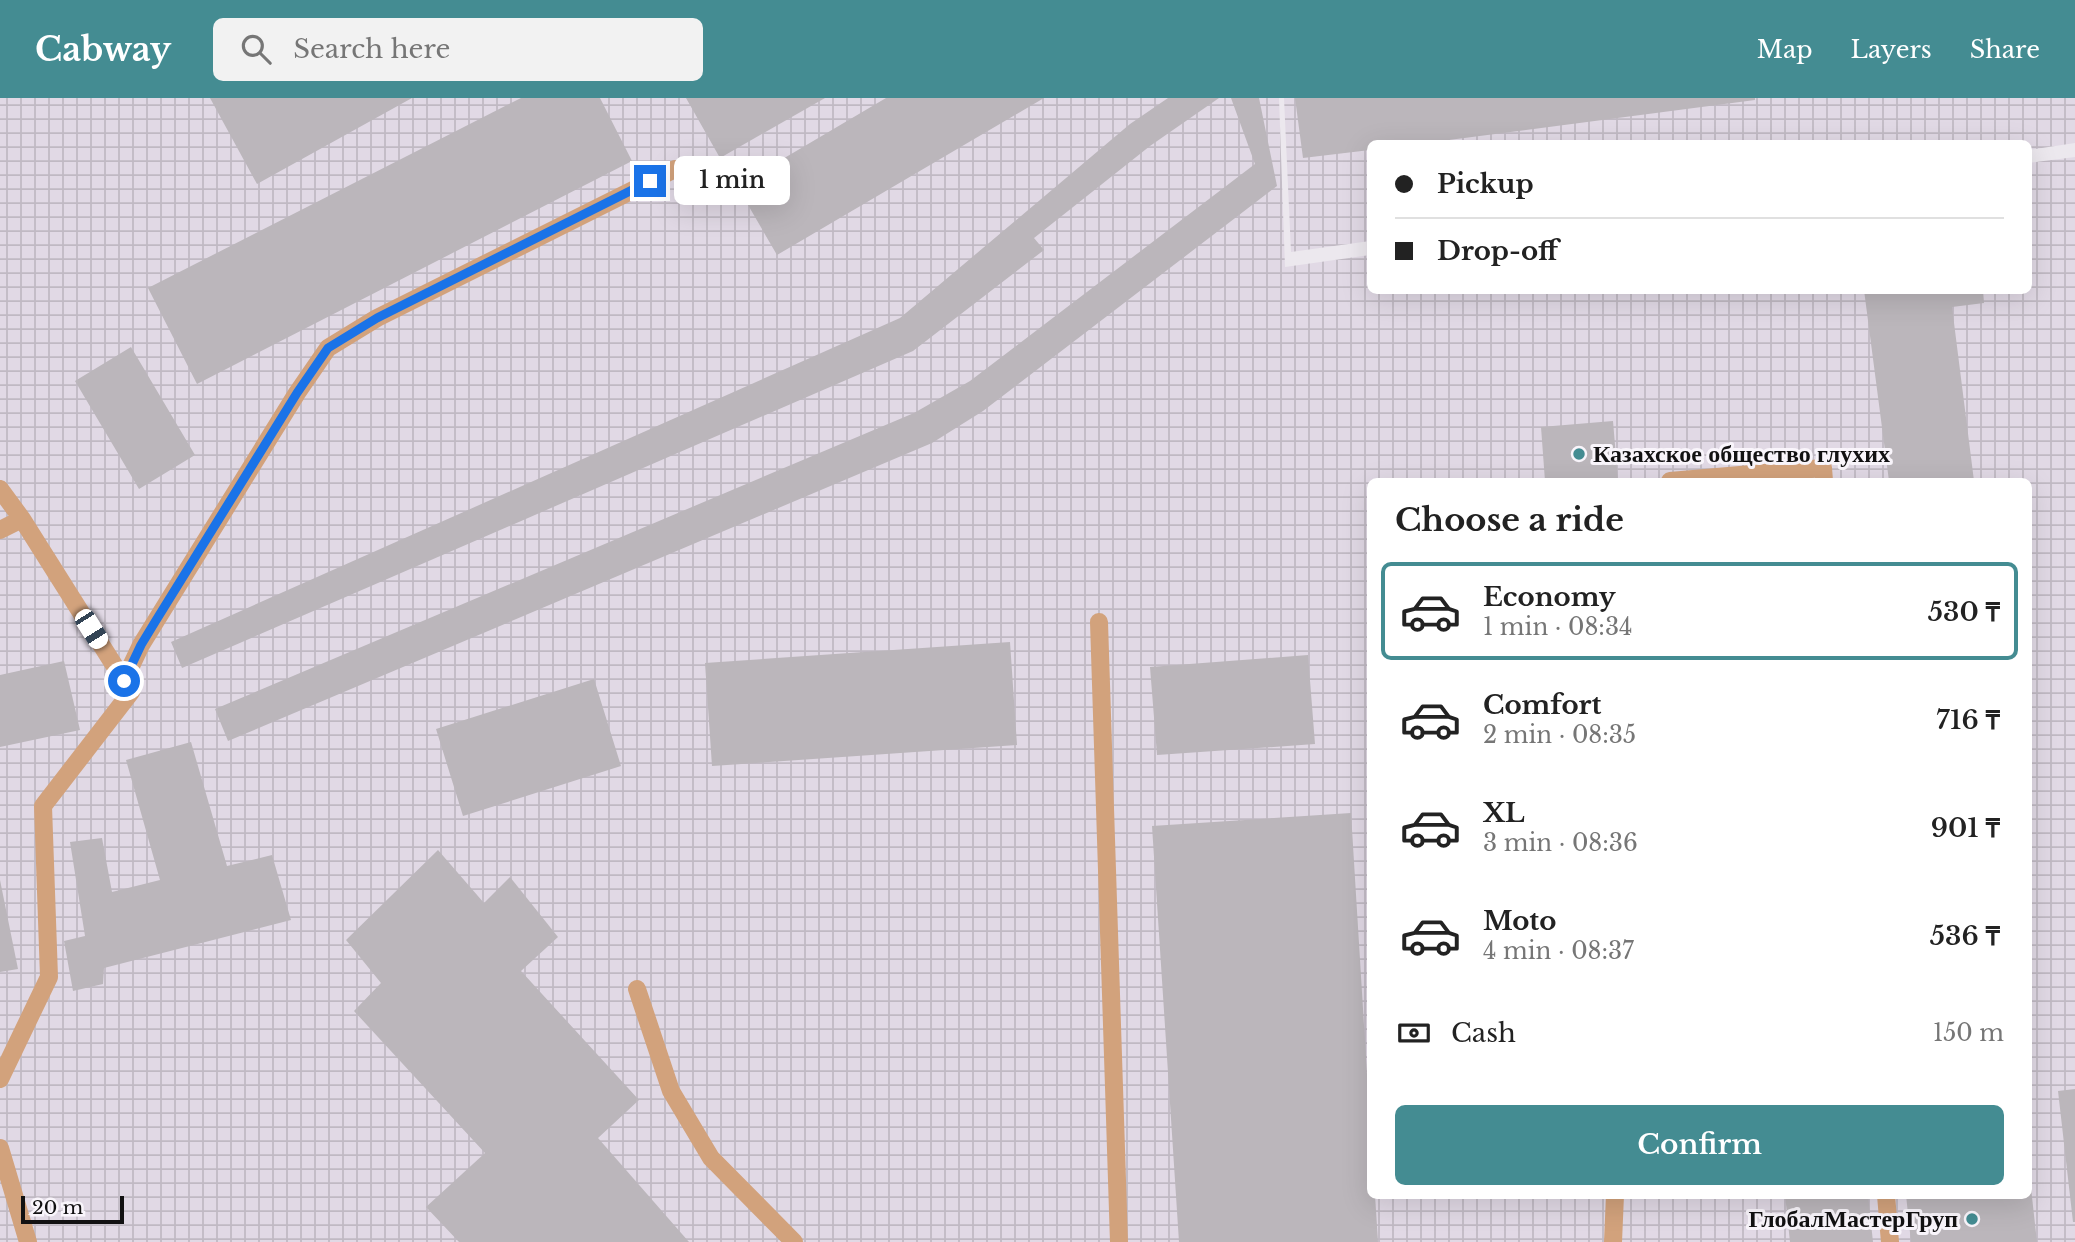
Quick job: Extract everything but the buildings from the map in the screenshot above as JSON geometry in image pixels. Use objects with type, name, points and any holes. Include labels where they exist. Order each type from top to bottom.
[{"type":"lane","points":[[124,681],[155,622],[297,393],[328,348],[377,318],[675,169]]},
{"type":"lane","points":[[1705,478],[1823,468],[1824,478]]},
{"type":"lane","points":[[0,489],[22,519],[131,692],[43,806],[50,978],[0,1079]]},
{"type":"lane","points":[[0,530],[22,519]]},
{"type":"lane","points":[[1099,622],[1119,1242]]},
{"type":"lane","points":[[637,989],[671,1091],[711,1158],[794,1242]]},
{"type":"lane","points":[[0,1148],[28,1242]]},
{"type":"lane","points":[[1613,1242],[1615,1199]]},
{"type":"lane","points":[[1886,1199],[1890,1242]]},
{"type":"shaded area","points":[[0,98],[1279,98],[1285,267],[1367,255],[1367,294],[2032,294],[2032,162],[2075,157],[2075,1242],[0,1242]]},
{"type":"shaded area","points":[[1284,98],[2075,98],[2075,143],[2032,149],[2032,140],[1367,140],[1367,241],[1291,252]]},
{"type":"place","name":"Казахское общество глухих","points":[[1579,454]]},
{"type":"place","name":"ГлобалМастерГруп","points":[[1972,1219]]},
{"type":"route","points":[[124,681],[155,622],[297,393],[328,348],[377,318],[650,181]]}]
